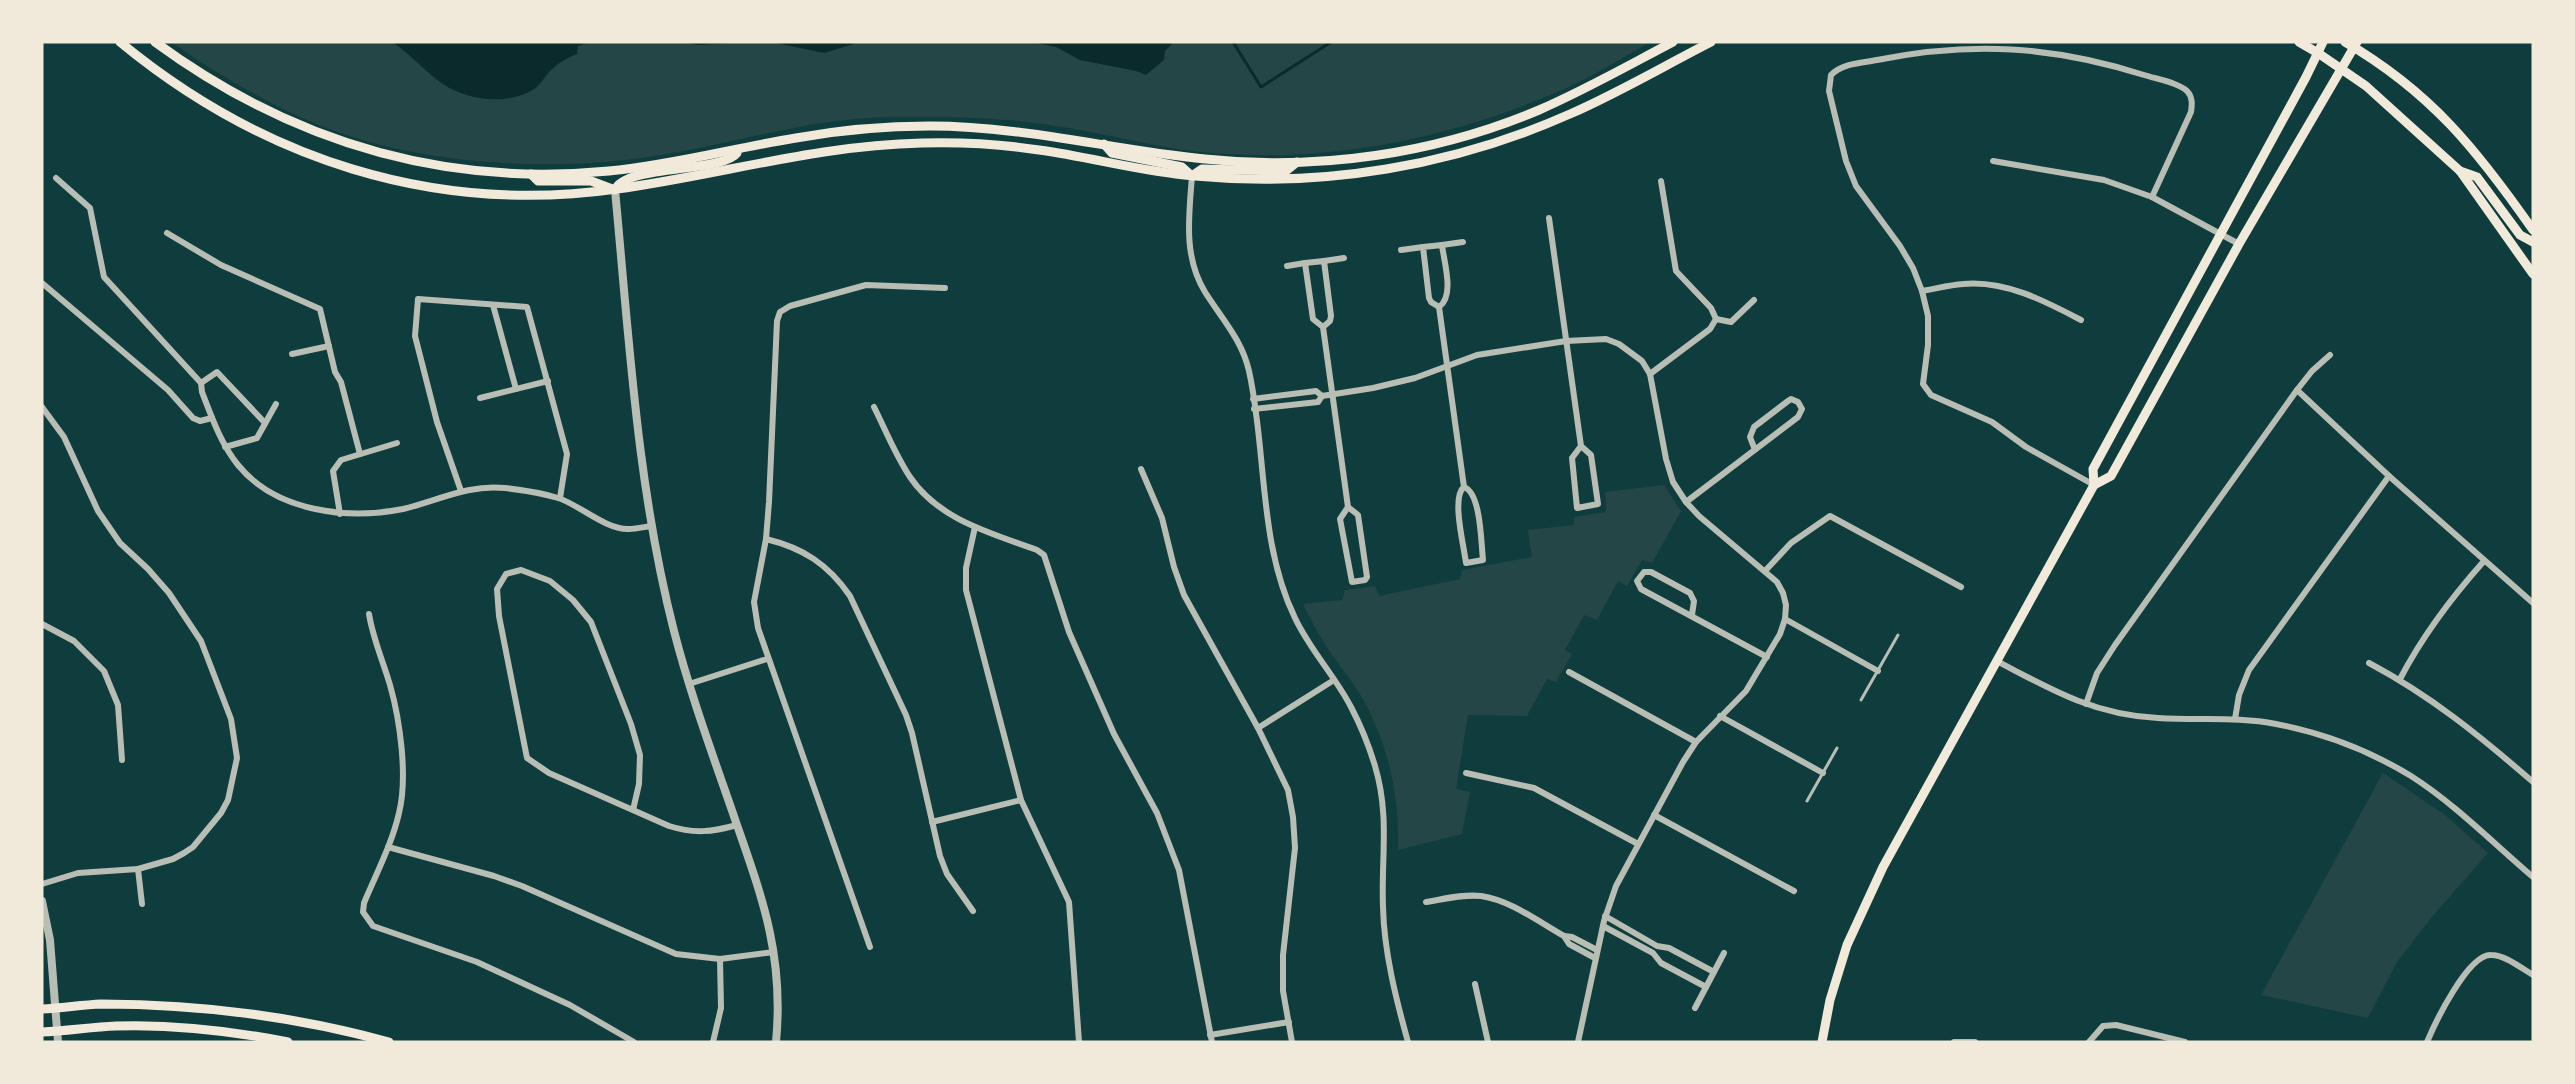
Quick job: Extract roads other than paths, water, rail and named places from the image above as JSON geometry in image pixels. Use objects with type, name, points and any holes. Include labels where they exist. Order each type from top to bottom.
[{"type":"main road","points":[[120,42],[191,96],[256,133],[327,163],[362,174],[447,190],[488,194],[547,194],[615,190],[814,153],[856,147],[923,143],[1004,146],[1041,150],[1192,176],[1289,179],[1385,170],[1460,153],[1573,113],[1711,42]]},
{"type":"main road","points":[[155,42],[250,103],[344,143],[416,162],[531,174],[610,171],[827,133],[930,126],[1000,130],[1207,159],[1297,162],[1339,160],[1407,151],[1478,133],[1543,108],[1673,42]]},
{"type":"main road","points":[[2299,42],[2342,69],[2374,93],[2460,171],[2533,274]]},
{"type":"main road","points":[[1822,1042],[1847,945],[1883,867],[2094,485],[2093,469],[2323,42]]},
{"type":"main road","points":[[2345,42],[2356,45],[2414,89],[2447,120],[2495,176],[2533,230]]},
{"type":"main road","points":[[2094,485],[2111,476],[2239,244],[2356,45]]},
{"type":"main road","points":[[1104,144],[1112,153],[1182,167],[1192,176]]},
{"type":"main road","points":[[615,190],[619,183],[634,177],[720,161],[734,156],[737,150]]},
{"type":"main road","points":[[1192,176],[1203,169],[1286,171],[1297,162]]},
{"type":"main road","points":[[2460,171],[2477,177],[2520,235],[2533,242]]},
{"type":"main road","points":[[531,174],[538,181],[591,181],[615,190]]},
{"type":"main road","points":[[2523,261],[2533,263]]},
{"type":"main road","points":[[42,1009],[99,1004],[181,1006],[227,1010],[311,1022],[389,1042]]},
{"type":"main road","points":[[42,1032],[116,1026],[174,1027],[229,1032],[288,1042]]},
{"type":"street","points":[[2094,485],[2026,447],[1992,422],[1926,390],[1923,376],[1928,345],[1928,316],[1922,291],[1913,268],[1900,246],[1856,186],[1846,161],[1829,91],[1831,75],[1843,66],[1918,52],[1993,47],[2060,53],[2127,70],[2177,86],[2187,91],[2191,97],[2191,112],[2152,196]]},
{"type":"street","points":[[1993,161],[2104,180],[2152,196],[2239,244]]},
{"type":"street","points":[[1192,176],[1188,227],[1193,261],[1204,291],[1230,326],[1244,354],[1253,399],[1274,548],[1282,584],[1295,618],[1351,706],[1366,737],[1376,768],[1383,801],[1386,836],[1383,907],[1385,940],[1408,1042]]},
{"type":"street","points":[[56,178],[90,208],[104,277],[201,383],[202,392],[225,447],[240,467],[274,492],[298,504],[340,514],[401,509],[461,490],[481,487],[504,488],[560,498],[616,527],[627,530],[651,526]]},
{"type":"street","points":[[1661,181],[1676,271],[1711,308],[1716,319]]},
{"type":"street","points":[[615,190],[642,463],[651,526],[664,588],[689,684],[768,916],[774,952],[778,1010],[776,1042]]},
{"type":"street","points":[[1549,218],[1581,446],[1591,455],[1598,504],[1577,508],[1572,458],[1581,446]]},
{"type":"street","points":[[167,233],[221,265],[320,309],[335,372],[341,382],[360,454]]},
{"type":"street","points":[[1401,250],[1463,242]]},
{"type":"street","points":[[1440,307],[1444,304],[1448,293],[1442,245]]},
{"type":"street","points":[[1423,247],[1429,298],[1431,302],[1440,307]]},
{"type":"street","points":[[1287,266],[1344,258]]},
{"type":"street","points":[[1323,327],[1330,321],[1331,316],[1324,261]]},
{"type":"street","points":[[1305,263],[1313,319],[1323,327],[1348,507],[1340,519],[1352,582],[1365,580],[1367,577],[1358,515],[1348,507]]},
{"type":"street","points":[[42,283],[168,390],[193,418],[200,421],[212,418]]},
{"type":"street","points":[[1922,291],[1964,284],[1993,285],[2033,296],[2081,320]]},
{"type":"street","points":[[870,947],[767,659],[758,628],[754,602],[766,539],[777,321],[780,312],[790,306],[866,285],[945,288]]},
{"type":"street","points":[[461,490],[437,422],[415,336],[418,299],[527,307],[567,454],[560,498]]},
{"type":"street","points":[[1716,319],[1731,322],[1754,300]]},
{"type":"street","points":[[493,305],[516,389]]},
{"type":"street","points":[[1440,307],[1464,486]]},
{"type":"street","points":[[1650,374],[1710,329],[1716,319]]},
{"type":"street","points":[[1254,409],[1318,402],[1322,396],[1415,378],[1477,355],[1566,341],[1606,339],[1619,344],[1642,361],[1650,374],[1666,459],[1674,482],[1686,502],[1699,516],[1777,582],[1783,593],[1785,619],[1767,657],[1746,691],[1696,742],[1616,886],[1602,926],[1581,1041]]},
{"type":"street","points":[[292,354],[328,346]]},
{"type":"street","points":[[2086,704],[2097,673],[2115,645],[2297,390],[2312,371],[2330,355]]},
{"type":"street","points":[[201,383],[217,372],[265,423]]},
{"type":"street","points":[[480,398],[548,381]]},
{"type":"street","points":[[2297,390],[2389,476],[2533,603]]},
{"type":"street","points":[[1253,399],[1316,391],[1322,396]]},
{"type":"street","points":[[1686,502],[1755,450],[1798,417],[1802,409],[1798,402],[1791,399],[1754,427],[1750,437],[1755,450]]},
{"type":"street","points":[[225,447],[257,438],[276,404]]},
{"type":"street","points":[[42,407],[64,437],[98,511],[114,535],[169,593],[201,641],[231,719],[236,739],[237,758],[233,781],[221,813],[193,847],[184,853],[173,859],[138,868],[78,873],[42,884]]},
{"type":"street","points":[[874,407],[911,478],[939,507],[975,527],[1044,555],[1069,632],[1114,734],[1157,813],[1179,870],[1211,1038],[1289,1022]]},
{"type":"street","points":[[340,514],[333,471],[341,460],[397,443]]},
{"type":"street","points":[[1141,469],[1162,518],[1174,567],[1184,595],[1258,728],[1288,790],[1293,817],[1294,848],[1283,955],[1283,991],[1292,1042]]},
{"type":"street","points":[[2235,719],[2239,695],[2249,670],[2389,476]]},
{"type":"street","points":[[1464,486],[1475,498],[1483,560],[1467,563],[1457,501],[1460,489],[1464,486]]},
{"type":"street","points":[[1765,571],[1791,543],[1830,516],[1961,587]]},
{"type":"street","points":[[975,527],[966,568],[966,590],[1021,800],[1069,902],[1079,1042]]},
{"type":"street","points":[[766,539],[788,544],[806,552],[838,579],[850,596],[906,715],[947,874],[973,911]]},
{"type":"street","points":[[2400,680],[2417,647],[2449,600],[2484,561]]},
{"type":"street","points":[[633,810],[639,784],[640,755],[631,724],[591,622],[573,600],[550,582],[521,570],[506,574],[497,589],[499,616],[527,758],[549,773],[633,810],[679,829],[713,832],[737,825]]},
{"type":"street","points":[[1692,615],[1694,601],[1690,594],[1651,572],[1644,572],[1640,576],[1637,581],[1641,589],[1767,657]]},
{"type":"street","points":[[369,614],[373,638],[390,685],[398,719],[403,787],[399,813],[388,847],[364,903],[363,912],[367,919],[373,926],[477,962],[570,1005],[634,1042]]},
{"type":"street","points":[[1785,619],[1878,671]]},
{"type":"street","points":[[42,624],[74,641],[104,671],[118,705],[122,760]]},
{"type":"street","points":[[689,684],[767,659]]},
{"type":"street","points":[[1997,661],[2067,698],[2122,714],[2157,718],[2235,719],[2287,726],[2321,735],[2364,751],[2410,776],[2446,802],[2533,877]]},
{"type":"street","points":[[2369,663],[2400,680],[2464,723],[2533,782]]},
{"type":"street","points":[[1569,672],[1696,742]]},
{"type":"street","points":[[1258,728],[1334,680]]},
{"type":"street","points":[[1720,716],[1823,773]]},
{"type":"street","points":[[1466,773],[1534,788],[1638,844]]},
{"type":"street","points":[[932,822],[1021,800]]},
{"type":"street","points":[[1654,815],[1794,891]]},
{"type":"street","points":[[388,847],[513,883],[676,954],[720,958],[774,952]]},
{"type":"street","points":[[138,868],[142,904]]},
{"type":"street","points":[[1426,902],[1460,896],[1481,896],[1500,901],[1564,936],[1572,937],[1597,950]]},
{"type":"street","points":[[42,901],[50,940],[58,1042]]},
{"type":"street","points":[[1605,916],[1655,950],[1661,963],[1706,987]]},
{"type":"street","points":[[1602,926],[1655,950],[1669,948],[1714,972]]},
{"type":"street","points":[[1564,936],[1569,944],[1595,958]]},
{"type":"street","points":[[1695,1008],[1724,953]]},
{"type":"street","points":[[2427,1042],[2440,1013],[2458,984],[2477,960],[2490,954],[2533,975]]},
{"type":"street","points":[[713,1042],[721,1008],[720,958]]},
{"type":"street","points":[[1475,984],[1488,1042]]},
{"type":"street","points":[[2089,1042],[2103,1026],[2115,1025],[2185,1042]]},
{"type":"street","points":[[1955,1041],[1975,1042]]},
{"type":"lane","points":[[1861,700],[1898,634]]},
{"type":"lane","points":[[1807,801],[1837,748]]},
{"type":"waterway","points":[[1233,42],[1261,87],[1331,42]]}]
